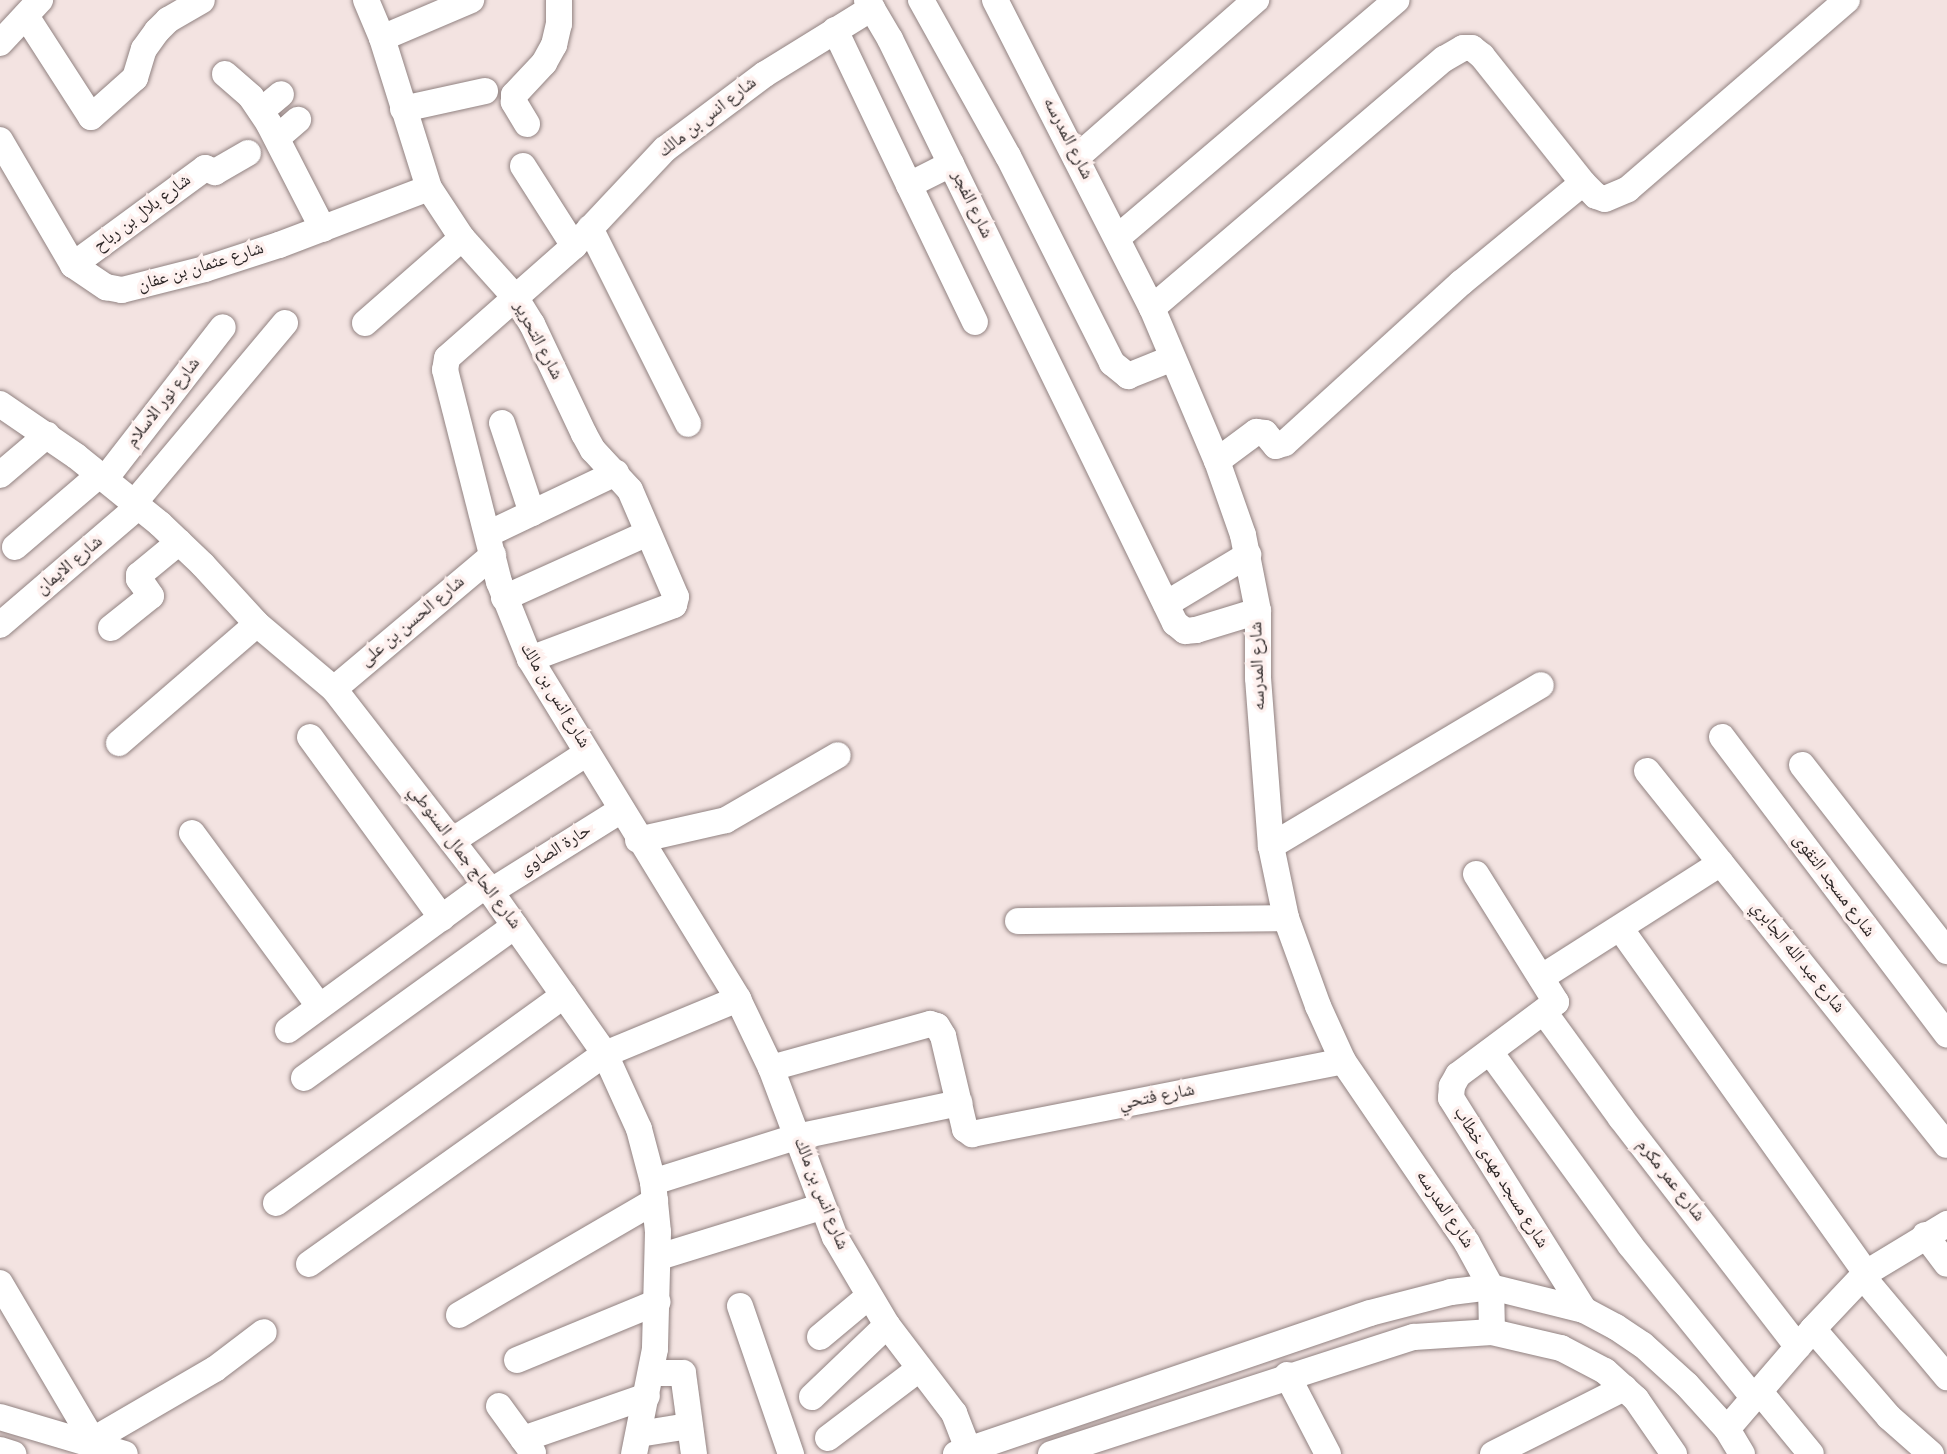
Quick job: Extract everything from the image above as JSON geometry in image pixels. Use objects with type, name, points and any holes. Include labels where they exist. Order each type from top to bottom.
[{"type":"street","points":[[0,43],[33,8],[90,117],[135,78],[144,49],[157,31],[169,20],[202,0]]},
{"type":"street","name":"شارع التحرير","points":[[366,0],[382,38],[429,188],[462,238],[515,297],[532,324],[593,450],[630,490],[676,597],[674,605],[530,659]]},
{"type":"street","points":[[382,38],[471,0]]},
{"type":"street","points":[[527,124],[514,102],[514,95],[544,63],[554,45],[559,24],[559,0]]},
{"type":"street","points":[[921,0],[1008,156],[1112,363],[1128,376],[1173,358]]},
{"type":"street","name":"شارع المدرسه","points":[[995,0],[1152,308],[1217,461],[1248,555],[1258,611],[1258,678],[1271,846],[1286,918],[1318,1006],[1343,1061],[1467,1242],[1491,1287],[1492,1332]]},
{"type":"street","points":[[1076,158],[1256,0]]},
{"type":"street","points":[[1117,238],[1397,0]]},
{"type":"street","points":[[1152,308],[1444,60],[1463,48],[1472,48],[1482,56],[1583,183],[1596,196],[1605,199],[1628,189],[1847,0]]},
{"type":"street","points":[[870,4],[951,164]]},
{"type":"street","name":"شارع انس بن مالك","points":[[870,4],[835,30],[765,74],[665,149],[582,237],[445,363],[504,598],[530,659],[638,841],[738,999],[771,1068],[821,1207],[868,1297],[954,1413],[965,1452]]},
{"type":"street","points":[[835,30],[975,322]]},
{"type":"street","points":[[225,74],[271,103],[277,138],[323,229]]},
{"type":"street","points":[[403,109],[485,91]]},
{"type":"street","points":[[277,138],[298,120]]},
{"type":"street","name":"شارع عثمان بن عفان","points":[[0,140],[74,265],[106,287],[130,289],[205,269],[323,229],[429,188]]},
{"type":"street","name":"شارع بلال بن رباح","points":[[74,265],[205,168],[215,172],[248,153]]},
{"type":"street","name":"شارع الفجر","points":[[909,185],[951,164],[1175,623],[1185,631],[1258,611]]},
{"type":"street","points":[[523,166],[582,237],[688,424]]},
{"type":"street","points":[[1217,461],[1256,432],[1265,433],[1276,446],[1285,443],[1461,283],[1583,183]]},
{"type":"street","points":[[365,323],[462,238]]},
{"type":"street","name":"شارع الايمان","points":[[0,625],[137,505],[285,323]]},
{"type":"street","name":"شارع نور الاسلام","points":[[15,547],[102,477],[223,327]]},
{"type":"street","name":"شارع الحاج جمال السنوطي","points":[[0,404],[47,435],[137,505],[179,542],[257,624],[334,689],[488,889],[605,1054],[639,1129],[654,1192],[659,1257],[658,1302],[649,1384],[636,1444]]},
{"type":"street","points":[[502,423],[532,513]]},
{"type":"street","points":[[0,475],[47,435]]},
{"type":"street","name":"شارع الحسن بن على","points":[[334,689],[490,545],[532,513],[616,473]]},
{"type":"street","points":[[504,598],[648,533]]},
{"type":"street","points":[[111,628],[149,598],[150,593],[139,575],[179,542]]},
{"type":"street","points":[[1166,604],[1248,555]]},
{"type":"street","points":[[119,743],[257,624]]},
{"type":"street","points":[[1271,846],[1541,685]]},
{"type":"street","points":[[310,737],[442,918]]},
{"type":"street","name":"شارع مسجد التقوى","points":[[1721,737],[1947,1034]]},
{"type":"street","points":[[452,841],[587,753]]},
{"type":"street","points":[[638,841],[726,820],[838,755]]},
{"type":"street","points":[[1802,765],[1947,951]]},
{"type":"street","name":"شارع عبد الله الجابري","points":[[1647,771],[1947,1145]]},
{"type":"street","name":"حارة الصاوى","points":[[288,1030],[442,918],[621,810]]},
{"type":"street","points":[[192,833],[319,1006]]},
{"type":"street","points":[[1542,977],[1721,863]]},
{"type":"street","name":"شارع عمر مكرم","points":[[1476,874],[1542,977],[1550,1007],[1622,1118],[1806,1338],[1931,1454]]},
{"type":"street","points":[[1018,920],[1286,918]]},
{"type":"street","points":[[304,1078],[515,926]]},
{"type":"street","points":[[1620,928],[1864,1275],[1947,1377]]},
{"type":"street","points":[[276,1203],[564,995]]},
{"type":"street","points":[[309,1264],[605,1054],[738,999]]},
{"type":"street","name":"شارع مسجد مهدى خطاب","points":[[1550,1007],[1458,1075],[1452,1086],[1451,1098],[1584,1310]]},
{"type":"street","points":[[459,1315],[654,1192],[796,1137],[959,1103],[943,1036],[936,1026],[930,1024],[771,1068]]},
{"type":"street","points":[[1490,1052],[1630,1245],[1757,1395],[1811,1454]]},
{"type":"street","name":"شارع فتحي","points":[[959,1103],[966,1132],[972,1134],[1343,1061]]},
{"type":"street","points":[[659,1257],[821,1207]]},
{"type":"street","points":[[1727,1429],[1864,1275],[1936,1229],[1947,1264]]},
{"type":"street","points":[[0,1283],[95,1443]]},
{"type":"street","points":[[965,1452],[1370,1313],[1451,1292],[1491,1287],[1584,1310],[1643,1345],[1687,1385],[1727,1429],[1742,1454]]},
{"type":"street","points":[[820,1337],[868,1297]]},
{"type":"street","points":[[517,1360],[658,1302]]},
{"type":"street","points":[[740,1306],[791,1454]]},
{"type":"street","points":[[812,1396],[887,1325]]},
{"type":"street","points":[[95,1443],[215,1369],[264,1332]]},
{"type":"street","points":[[1051,1454],[1286,1375],[1414,1337],[1492,1332],[1561,1348],[1605,1371],[1636,1399],[1674,1454]]},
{"type":"street","points":[[828,1438],[919,1369]]},
{"type":"street","points":[[499,1406],[528,1446],[649,1384],[683,1373],[694,1454]]},
{"type":"street","points":[[1286,1375],[1328,1454]]},
{"type":"street","points":[[1493,1454],[1624,1388]]},
{"type":"street","points":[[0,1417],[125,1454]]},
{"type":"street","points":[[636,1444],[690,1426]]},
{"type":"street","points":[[0,1450],[13,1454]]}]
